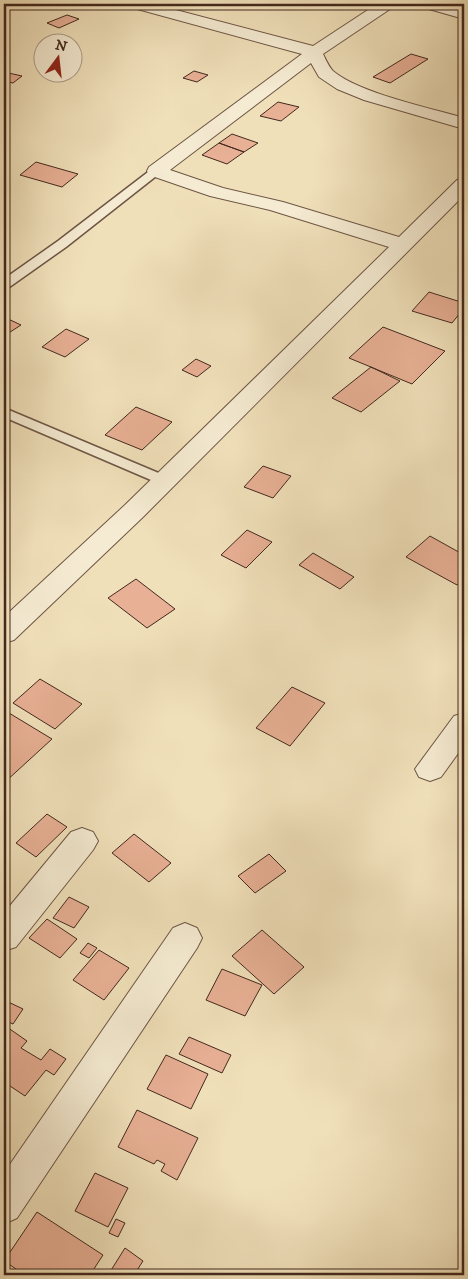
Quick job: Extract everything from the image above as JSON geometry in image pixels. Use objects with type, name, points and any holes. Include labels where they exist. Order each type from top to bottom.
[{"type":"street","points":[[136,4],[302,46],[314,53],[325,73],[343,85],[370,96],[464,124]]},
{"type":"street","points":[[156,171],[314,53],[387,4]]},
{"type":"street","points":[[428,4],[464,14]]},
{"type":"street","points":[[156,171],[217,192],[276,206],[402,244]]},
{"type":"street","points":[[4,633],[134,511],[163,480],[464,184]]},
{"type":"street","points":[[430,769],[464,724]]},
{"type":"street","points":[[4,937],[82,841]]},
{"type":"street","points":[[4,1205],[185,938]]},
{"type":"lane","points":[[4,285],[62,244],[156,171]]},
{"type":"lane","points":[[4,412],[163,480]]},
{"type":"building","points":[[67,15],[79,19],[59,28],[47,23]]},
{"type":"building","points":[[411,54],[428,59],[390,83],[373,77]]},
{"type":"building","points":[[194,71],[208,75],[197,82],[183,78]]},
{"type":"building","points":[[4,72],[22,76],[13,83],[4,81]]},
{"type":"building","points":[[278,102],[299,107],[281,121],[260,116]]},
{"type":"building","points":[[232,134],[258,143],[244,152],[219,143]]},
{"type":"building","points":[[219,143],[244,152],[227,164],[202,155]]},
{"type":"building","points":[[36,162],[78,174],[62,187],[20,175]]},
{"type":"building","points":[[429,292],[464,303],[464,308],[452,323],[412,311]]},
{"type":"building","points":[[6,318],[21,325],[4,336],[4,319]]},
{"type":"building","points":[[383,327],[445,351],[412,384],[349,358]]},
{"type":"building","points":[[66,329],[89,339],[65,357],[42,347]]},
{"type":"building","points":[[196,359],[211,366],[197,377],[182,370]]},
{"type":"building","points":[[371,367],[400,381],[361,412],[332,398]]},
{"type":"building","points":[[136,407],[172,422],[142,450],[105,435]]},
{"type":"building","points":[[263,466],[291,476],[273,498],[244,487]]},
{"type":"building","points":[[247,530],[272,542],[246,568],[221,555]]},
{"type":"building","points":[[430,536],[464,555],[464,579],[457,585],[406,557]]},
{"type":"building","points":[[313,553],[354,577],[340,589],[299,565]]},
{"type":"building","points":[[136,579],[175,609],[147,628],[108,598]]},
{"type":"building","points":[[40,679],[82,704],[55,729],[13,703]]},
{"type":"building","points":[[292,687],[325,703],[290,746],[256,728]]},
{"type":"building","points":[[9,713],[52,739],[5,782],[4,718]]},
{"type":"building","points":[[47,814],[67,827],[36,857],[16,843]]},
{"type":"building","points":[[134,834],[171,863],[149,882],[112,853]]},
{"type":"building","points":[[269,854],[286,871],[255,893],[238,876]]},
{"type":"building","points":[[69,897],[89,907],[74,928],[53,918]]},
{"type":"building","points":[[47,919],[77,939],[60,958],[29,938]]},
{"type":"building","points":[[262,930],[304,967],[274,994],[232,956]]},
{"type":"building","points":[[88,943],[97,948],[89,958],[80,953]]},
{"type":"building","points":[[99,950],[129,968],[104,1000],[73,980]]},
{"type":"building","points":[[222,969],[262,985],[245,1016],[206,1000]]},
{"type":"building","points":[[4,1000],[23,1009],[13,1024],[4,1020]]},
{"type":"building","points":[[4,1025],[27,1041],[21,1048],[41,1060],[50,1049],[66,1059],[54,1075],[46,1070],[25,1096],[4,1082]]},
{"type":"building","points":[[189,1037],[231,1055],[222,1073],[179,1054]]},
{"type":"building","points":[[166,1055],[208,1074],[191,1109],[147,1089]]},
{"type":"building","points":[[137,1110],[198,1138],[177,1180],[161,1171],[165,1164],[157,1160],[154,1164],[118,1147]]},
{"type":"building","points":[[95,1173],[128,1188],[108,1227],[75,1211]]},
{"type":"building","points":[[37,1212],[103,1255],[90,1275],[25,1275],[4,1261]]},
{"type":"building","points":[[116,1219],[125,1223],[118,1237],[109,1233]]},
{"type":"building","points":[[125,1248],[143,1261],[134,1275],[108,1275]]}]
